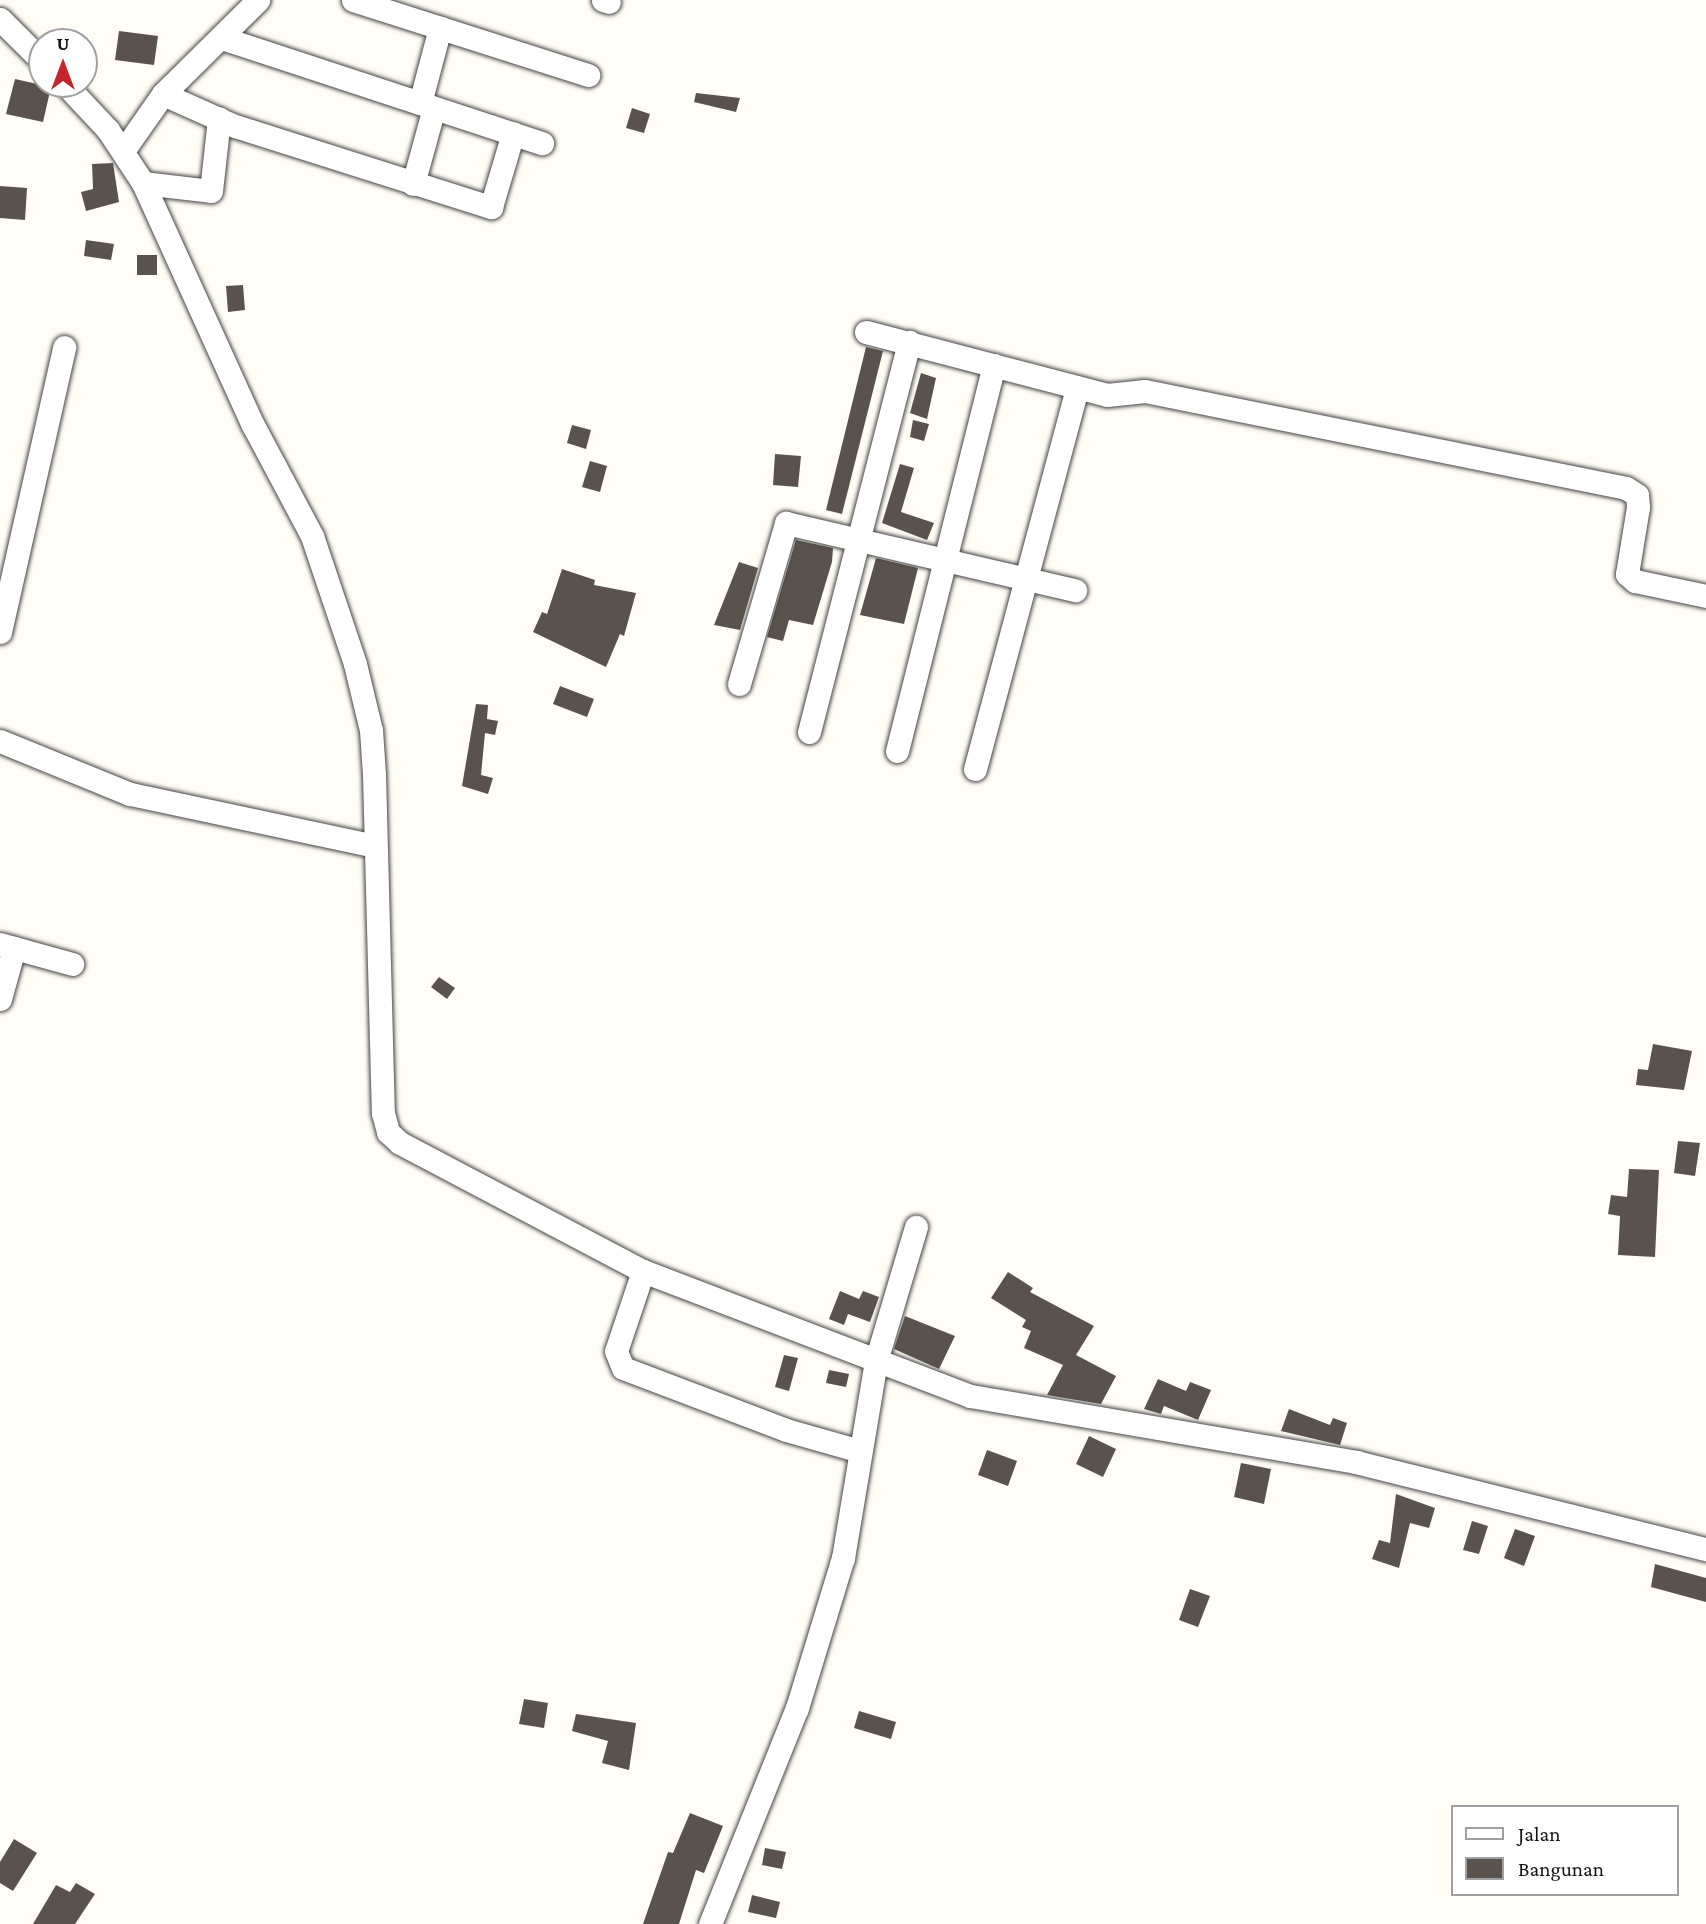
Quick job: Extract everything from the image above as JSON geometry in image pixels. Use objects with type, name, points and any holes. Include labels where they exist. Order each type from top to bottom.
[{"type":"street","points":[[123,151],[163,94],[258,0]]},
{"type":"street","points":[[353,0],[588,75]]},
{"type":"street","points":[[413,184],[440,28]]},
{"type":"street","points":[[2,29],[28,50]]},
{"type":"street","points":[[222,38],[542,143]]},
{"type":"street","points":[[163,94],[219,118],[413,184],[491,207],[513,133]]},
{"type":"street","points":[[77,98],[123,151],[143,183],[253,425],[312,536],[355,664],[371,730],[377,975],[388,1132],[400,1143],[643,1271],[971,1396],[1343,1459],[1706,1549]]},
{"type":"street","points":[[143,183],[211,191],[219,118]]},
{"type":"street","points":[[866,332],[1107,395],[1145,391],[1326,432],[1626,488],[1637,495],[1639,507],[1627,574],[1635,581],[1706,596]]},
{"type":"street","points":[[809,732],[861,538],[909,342]]},
{"type":"street","points":[[0,632],[64,347]]},
{"type":"street","points":[[897,751],[994,365]]},
{"type":"street","points":[[975,769],[1077,387]]},
{"type":"street","points":[[739,684],[786,523],[861,538],[1074,590]]},
{"type":"street","points":[[0,741],[130,794],[375,846]]},
{"type":"street","points":[[0,999],[7,946],[72,964]]},
{"type":"street","points":[[710,1924],[797,1709],[843,1558],[876,1361],[916,1227]]},
{"type":"street","points":[[643,1271],[616,1351],[623,1368],[786,1430],[860,1451]]},
{"type":"building","points":[[119,31],[158,36],[154,65],[115,60]]},
{"type":"building","points":[[15,79],[28,82],[28,98],[48,98],[43,122],[6,114]]},
{"type":"building","points":[[696,93],[740,98],[736,112],[694,102]]},
{"type":"building","points":[[632,108],[650,114],[644,133],[626,128]]},
{"type":"building","points":[[113,163],[119,202],[86,211],[81,192],[93,189],[92,164]]},
{"type":"building","points":[[0,186],[27,188],[25,220],[0,218]]},
{"type":"building","points":[[86,240],[114,244],[111,260],[84,256]]},
{"type":"building","points":[[137,255],[157,255],[157,275],[137,275]]},
{"type":"building","points":[[243,285],[245,310],[228,312],[226,286]]},
{"type":"building","points":[[866,347],[883,351],[842,514],[826,510]]},
{"type":"building","points":[[921,373],[936,378],[927,419],[910,413]]},
{"type":"building","points":[[913,420],[929,424],[924,441],[910,437]]},
{"type":"building","points":[[572,425],[591,430],[586,449],[567,443]]},
{"type":"building","points":[[775,454],[801,456],[798,487],[773,485]]},
{"type":"building","points":[[590,461],[607,466],[600,492],[582,487]]},
{"type":"building","points":[[900,464],[914,468],[901,512],[934,523],[927,540],[882,523]]},
{"type":"building","points":[[796,540],[833,548],[832,562],[813,625],[789,620],[783,641],[767,637]]},
{"type":"building","points":[[876,558],[918,568],[904,624],[860,615]]},
{"type":"building","points":[[739,562],[758,568],[740,630],[714,625]]},
{"type":"building","points":[[562,569],[595,580],[594,585],[636,593],[624,636],[620,634],[606,667],[533,632],[542,612],[547,614]]},
{"type":"building","points":[[560,686],[594,699],[587,717],[553,704]]},
{"type":"building","points":[[476,704],[488,705],[487,719],[498,721],[495,735],[485,733],[481,775],[493,778],[488,794],[462,786]]},
{"type":"building","points":[[439,977],[455,988],[447,999],[431,987]]},
{"type":"building","points":[[1653,1044],[1692,1051],[1684,1090],[1636,1085],[1638,1069],[1648,1070]]},
{"type":"building","points":[[1678,1141],[1700,1143],[1695,1176],[1674,1173]]},
{"type":"building","points":[[1629,1169],[1659,1170],[1655,1257],[1618,1255],[1620,1216],[1608,1214],[1611,1195],[1627,1197]]},
{"type":"building","points":[[1008,1272],[1033,1288],[1030,1292],[1094,1326],[1076,1355],[1116,1376],[1101,1404],[1047,1395],[1063,1365],[1024,1348],[1031,1331],[1022,1327],[1026,1320],[991,1298]]},
{"type":"building","points":[[840,1291],[859,1299],[863,1291],[879,1297],[870,1322],[848,1314],[844,1325],[829,1319]]},
{"type":"building","points":[[905,1316],[955,1336],[939,1369],[894,1349]]},
{"type":"building","points":[[784,1355],[798,1358],[789,1391],[775,1387]]},
{"type":"building","points":[[829,1370],[849,1374],[846,1387],[826,1383]]},
{"type":"building","points":[[1158,1379],[1186,1391],[1190,1382],[1211,1390],[1198,1420],[1164,1406],[1161,1414],[1144,1409]]},
{"type":"building","points":[[1289,1409],[1330,1425],[1333,1418],[1347,1423],[1340,1445],[1281,1431]]},
{"type":"building","points":[[1089,1436],[1116,1449],[1103,1477],[1076,1464]]},
{"type":"building","points":[[987,1450],[1017,1461],[1008,1486],[978,1475]]},
{"type":"building","points":[[1241,1463],[1271,1469],[1264,1504],[1234,1497]]},
{"type":"building","points":[[1396,1494],[1435,1508],[1429,1528],[1410,1523],[1399,1568],[1372,1559],[1379,1540],[1390,1543]]},
{"type":"building","points":[[1472,1521],[1488,1526],[1479,1554],[1463,1550]]},
{"type":"building","points":[[1515,1529],[1535,1536],[1524,1566],[1504,1558]]},
{"type":"building","points":[[1655,1564],[1706,1578],[1706,1602],[1651,1587]]},
{"type":"building","points":[[1190,1589],[1210,1596],[1198,1627],[1179,1620]]},
{"type":"building","points":[[524,1699],[548,1703],[544,1728],[519,1724]]},
{"type":"building","points":[[859,1711],[896,1722],[891,1739],[854,1728]]},
{"type":"building","points":[[576,1714],[636,1723],[629,1770],[602,1763],[608,1741],[572,1731]]},
{"type":"building","points":[[690,1813],[723,1826],[704,1873],[696,1870],[679,1924],[643,1924],[668,1852],[673,1853]]},
{"type":"building","points":[[14,1839],[37,1853],[13,1891],[0,1883],[0,1862]]},
{"type":"building","points":[[765,1848],[786,1852],[782,1869],[762,1865]]},
{"type":"building","points":[[76,1883],[95,1894],[75,1924],[33,1924],[56,1885],[70,1892]]},
{"type":"building","points":[[752,1895],[780,1902],[776,1918],[748,1912]]}]
